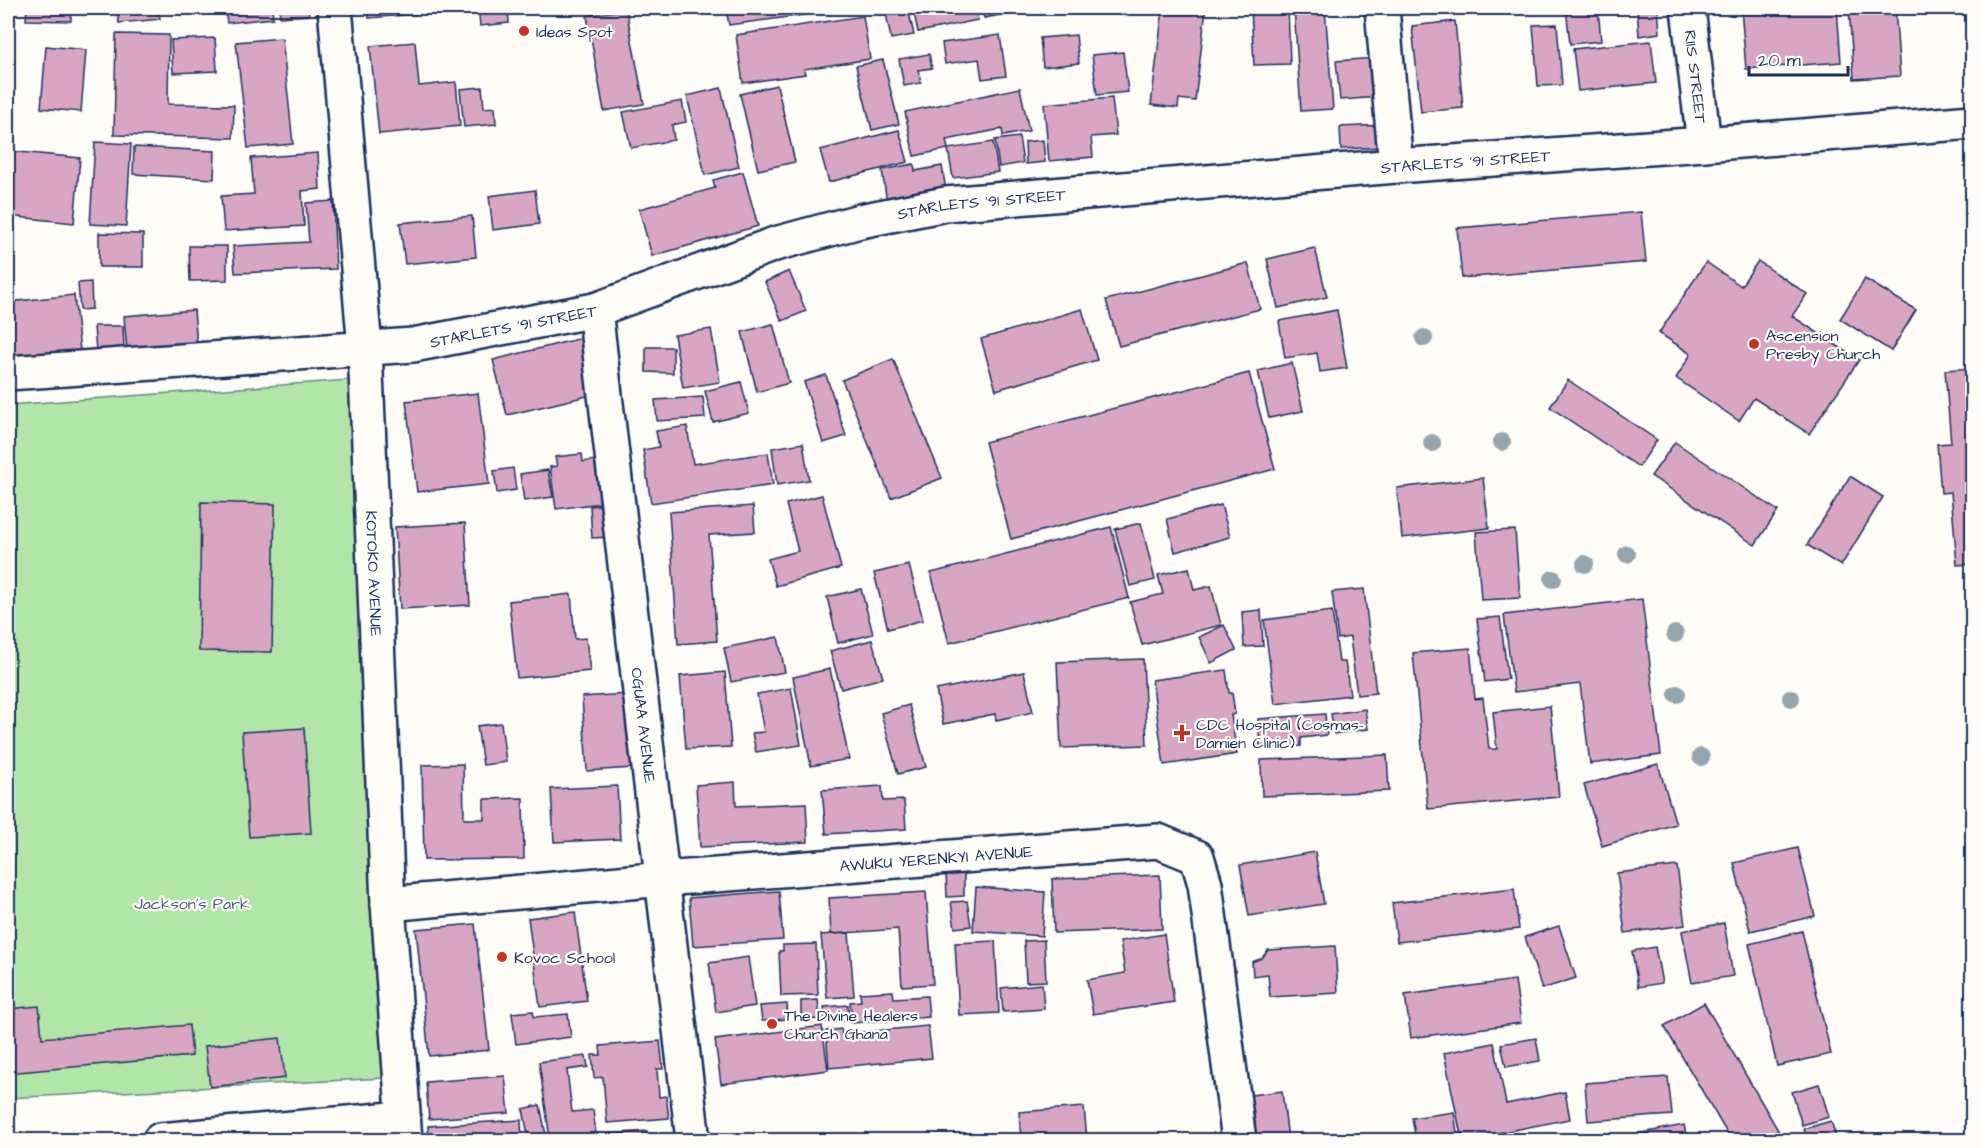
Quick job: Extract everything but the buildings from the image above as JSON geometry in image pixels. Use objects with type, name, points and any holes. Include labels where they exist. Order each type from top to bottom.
[{"type":"street","name":"KOTOKO AVENUE","points":[[335,8],[365,348],[388,904],[404,1129]]},
{"type":"street","points":[[1382,8],[1396,166]]},
{"type":"street","name":"RIIS STREET","points":[[1688,8],[1704,144]]},
{"type":"street","name":"STARLETS '91 STREET","points":[[8,372],[413,345],[596,310],[775,244],[860,221],[946,204],[1396,166],[1972,122]]},
{"type":"street","name":"OGUAA AVENUE","points":[[596,310],[693,1140]]},
{"type":"street","name":"AWUKU YERENKYI AVENUE","points":[[388,904],[663,879],[1158,841],[1197,857],[1205,884],[1239,1140]]},
{"type":"street","points":[[160,1140],[404,1129]]},
{"type":"green space","name":"Jackson's Park","points":[[349,380],[384,1078],[8,1098],[8,405]]},
{"type":"place","name":"Ideas Spot","points":[[524,31]]},
{"type":"place","name":"Ascension Presby Church","points":[[1754,344]]},
{"type":"place","name":"CDC Hospital (Cosmas- Damien Clinic)","points":[[1182,733]]},
{"type":"place","name":"Kovoc School","points":[[502,957]]},
{"type":"place","name":"The Divine Healers Church Ghana","points":[[772,1024]]}]
